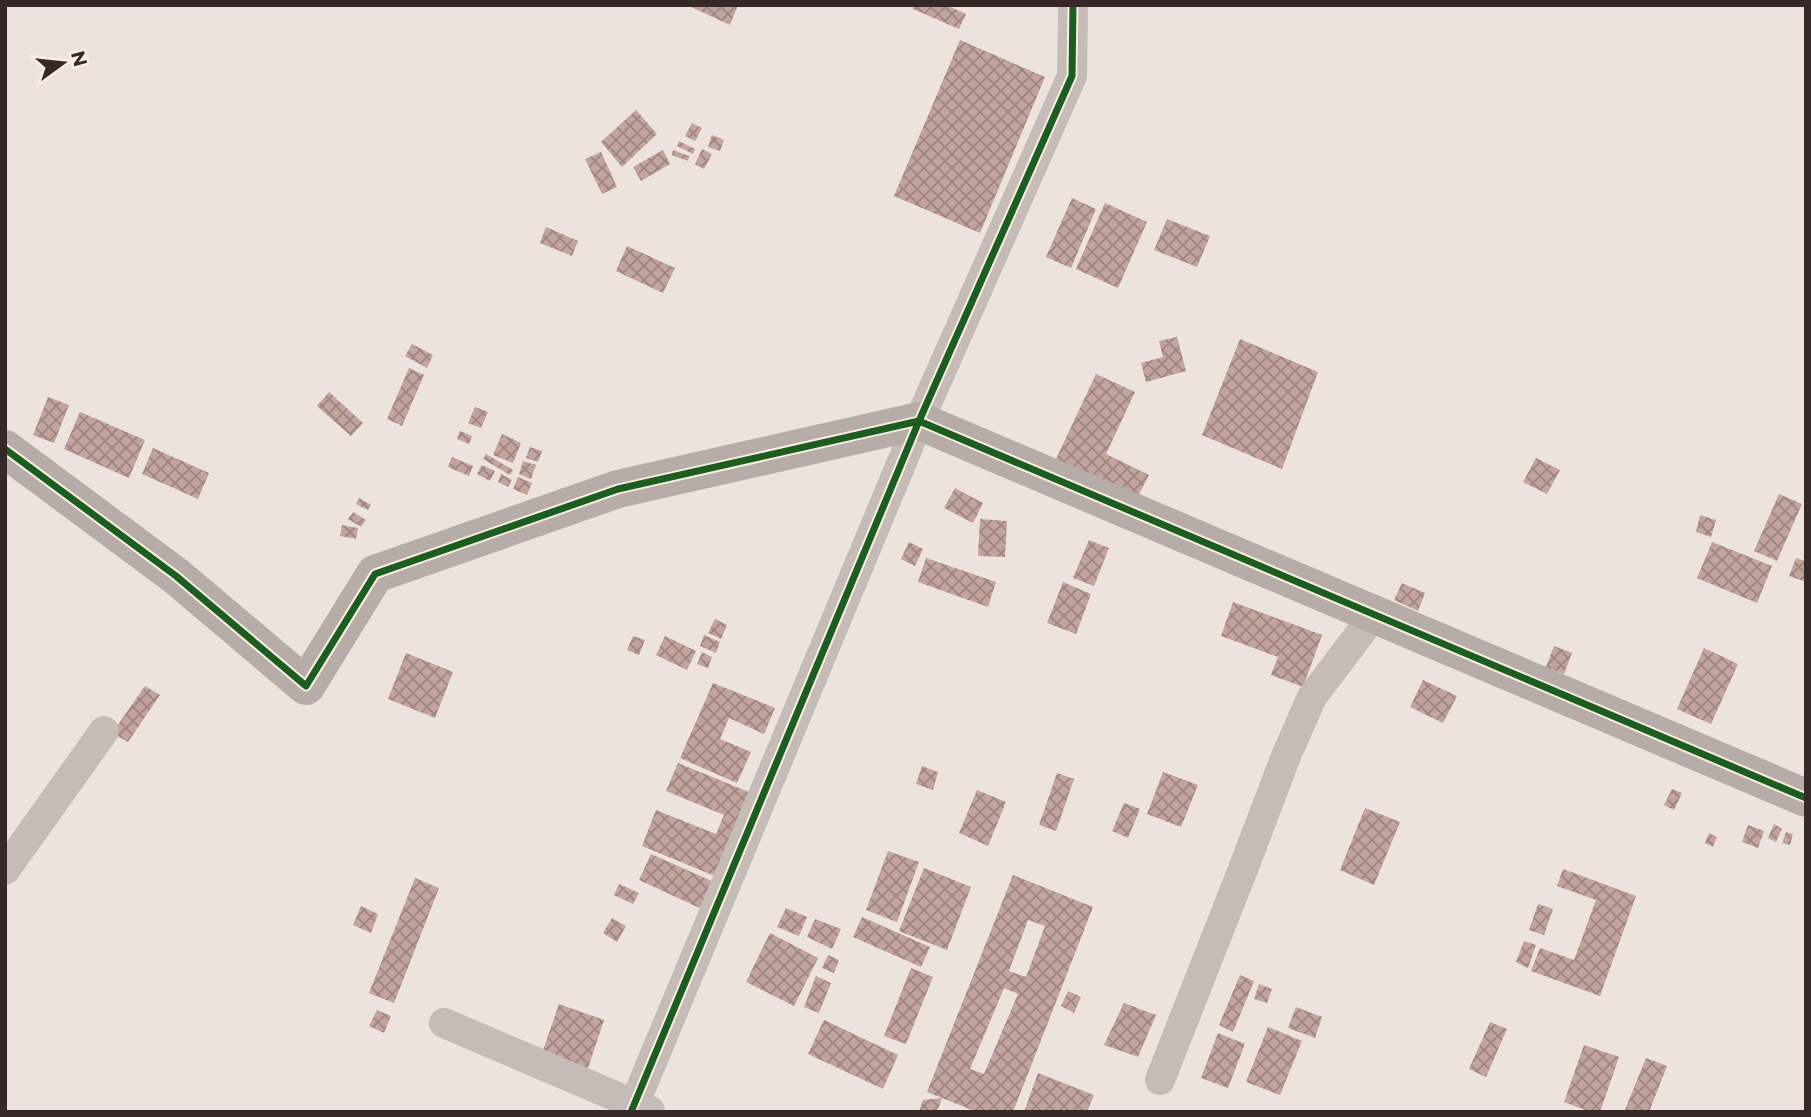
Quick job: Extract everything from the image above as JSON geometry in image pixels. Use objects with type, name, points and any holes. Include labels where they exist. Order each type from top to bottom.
[{"type":"street","points":[[444,1023],[639,1109],[919,421],[1072,76],[1073,5]]},
{"type":"street","points":[[5,449],[176,576],[306,686],[375,574],[618,489],[919,421],[1806,798]]},
{"type":"street","points":[[1160,1080],[1286,755],[1312,697],[1374,615]]},
{"type":"street","points":[[5,870],[104,731]]},
{"type":"building","points":[[687,5],[738,5],[730,25]]},
{"type":"building","points":[[914,5],[946,5],[966,14],[959,29],[913,9]]},
{"type":"building","points":[[960,40],[1045,77],[980,233],[894,196]]},
{"type":"building","points":[[636,110],[657,134],[622,167],[601,142]]},
{"type":"building","points":[[692,123],[702,128],[695,141],[685,136]]},
{"type":"building","points":[[712,135],[724,140],[720,151],[708,147]]},
{"type":"building","points":[[679,141],[695,149],[693,154],[677,146]]},
{"type":"building","points":[[702,149],[712,154],[704,169],[695,164]]},
{"type":"building","points":[[663,150],[670,164],[641,181],[633,167]]},
{"type":"building","points":[[673,150],[689,156],[688,161],[672,155]]},
{"type":"building","points":[[601,152],[617,187],[602,194],[585,159]]},
{"type":"building","points":[[1072,198],[1096,209],[1071,268],[1046,257]]},
{"type":"building","points":[[1105,203],[1147,222],[1118,288],[1076,269]]},
{"type":"building","points":[[1167,219],[1210,236],[1197,267],[1154,250]]},
{"type":"building","points":[[546,227],[578,241],[572,256],[540,243]]},
{"type":"building","points":[[627,246],[675,268],[663,293],[616,271]]},
{"type":"building","points":[[1177,337],[1186,371],[1146,382],[1141,363],[1163,357],[1159,341]]},
{"type":"building","points":[[1240,339],[1318,372],[1282,469],[1202,435]]},
{"type":"building","points":[[412,344],[433,355],[427,368],[405,356]]},
{"type":"building","points":[[409,368],[424,375],[402,426],[387,419]]},
{"type":"building","points":[[1096,374],[1135,392],[1106,454],[1149,475],[1136,500],[1055,461]]},
{"type":"building","points":[[329,392],[363,423],[351,436],[317,406]]},
{"type":"building","points":[[48,397],[69,405],[54,443],[33,435]]},
{"type":"building","points":[[475,407],[488,412],[481,428],[468,423]]},
{"type":"building","points":[[80,412],[145,440],[129,478],[64,449]]},
{"type":"building","points":[[460,431],[472,436],[469,444],[457,439]]},
{"type":"building","points":[[502,434],[521,443],[513,463],[493,455]]},
{"type":"building","points":[[530,447],[542,451],[538,462],[526,458]]},
{"type":"building","points":[[153,448],[209,473],[198,499],[142,474]]},
{"type":"building","points":[[486,454],[513,470],[510,475],[483,459]]},
{"type":"building","points":[[452,457],[473,466],[469,476],[448,467]]},
{"type":"building","points":[[1536,458],[1560,470],[1547,494],[1523,482]]},
{"type":"building","points":[[523,461],[536,465],[531,479],[519,474]]},
{"type":"building","points":[[482,465],[495,471],[490,481],[477,474]]},
{"type":"building","points":[[501,474],[512,480],[508,487],[498,482]]},
{"type":"building","points":[[518,477],[532,483],[527,495],[513,489]]},
{"type":"building","points":[[955,488],[983,503],[973,523],[944,508]]},
{"type":"building","points":[[1779,494],[1802,504],[1777,561],[1754,551]]},
{"type":"building","points":[[359,498],[371,505],[368,510],[356,504]]},
{"type":"building","points":[[353,512],[366,520],[361,527],[348,519]]},
{"type":"building","points":[[1700,515],[1716,520],[1711,537],[1696,532]]},
{"type":"building","points":[[980,519],[1007,521],[1005,557],[978,556]]},
{"type":"building","points":[[342,525],[358,528],[356,539],[340,536]]},
{"type":"building","points":[[1089,540],[1109,548],[1094,586],[1073,578]]},
{"type":"building","points":[[909,542],[923,549],[915,566],[901,559]]},
{"type":"building","points":[[1712,542],[1772,566],[1757,603],[1697,578]]},
{"type":"building","points":[[926,558],[996,582],[988,607],[918,582]]},
{"type":"building","points":[[1796,558],[1806,561],[1806,582],[1789,576]]},
{"type":"building","points":[[1063,582],[1091,594],[1076,634],[1047,623]]},
{"type":"building","points":[[1402,583],[1425,593],[1418,611],[1394,600]]},
{"type":"building","points":[[1233,602],[1322,635],[1303,687],[1271,675],[1278,657],[1221,636]]},
{"type":"building","points":[[715,619],[727,625],[721,639],[708,633]]},
{"type":"building","points":[[704,635],[720,642],[716,653],[700,646]]},
{"type":"building","points":[[633,636],[645,640],[639,655],[627,650]]},
{"type":"building","points":[[665,636],[696,651],[687,670],[656,655]]},
{"type":"building","points":[[1554,646],[1572,653],[1564,674],[1546,667]]},
{"type":"building","points":[[1704,648],[1738,664],[1711,724],[1677,709]]},
{"type":"building","points":[[702,652],[712,657],[708,668],[697,664]]},
{"type":"building","points":[[406,653],[453,672],[435,718],[388,699]]},
{"type":"building","points":[[1423,680],[1457,696],[1443,723],[1410,707]]},
{"type":"building","points":[[713,683],[775,708],[764,734],[729,718],[720,739],[751,752],[737,783],[680,758]]},
{"type":"building","points":[[145,686],[160,695],[128,742],[112,733]]},
{"type":"building","points":[[678,763],[756,795],[722,879],[642,846],[656,810],[716,834],[724,815],[666,791]]},
{"type":"building","points":[[922,766],[938,772],[933,790],[916,784]]},
{"type":"building","points":[[1163,772],[1198,785],[1181,827],[1147,814]]},
{"type":"building","points":[[1057,773],[1074,779],[1056,831],[1039,825]]},
{"type":"building","points":[[1672,789],[1682,793],[1674,810],[1664,805]]},
{"type":"building","points":[[977,790],[1006,802],[988,846],[959,833]]},
{"type":"building","points":[[1124,803],[1140,809],[1128,838],[1112,831]]},
{"type":"building","points":[[1365,808],[1400,822],[1374,885],[1340,870]]},
{"type":"building","points":[[1774,824],[1782,829],[1776,842],[1768,838]]},
{"type":"building","points":[[1748,825],[1764,831],[1758,848],[1742,842]]},
{"type":"building","points":[[1786,832],[1793,834],[1790,845],[1782,843]]},
{"type":"building","points":[[1709,833],[1717,837],[1713,847],[1705,843]]},
{"type":"building","points":[[888,851],[919,862],[897,922],[866,910]]},
{"type":"building","points":[[651,854],[716,883],[704,910],[639,880]]},
{"type":"building","points":[[924,868],[971,887],[947,950],[899,931]]},
{"type":"building","points":[[1563,869],[1636,896],[1600,996],[1531,971],[1540,948],[1574,960],[1596,900],[1557,886]]},
{"type":"building","points":[[1013,875],[1093,907],[1013,1112],[977,1112],[927,1092]],"holes":[[[1028,920],[1045,926],[1026,977],[1009,971]],[[1004,988],[1018,994],[984,1074],[970,1069]]]},
{"type":"building","points":[[415,878],[439,888],[394,1003],[369,993]]},
{"type":"building","points":[[619,884],[639,893],[633,904],[614,895]]},
{"type":"building","points":[[1538,904],[1553,909],[1544,935],[1529,930]]},
{"type":"building","points":[[361,906],[378,914],[371,933],[353,925]]},
{"type":"building","points":[[786,908],[807,917],[799,936],[777,927]]},
{"type":"building","points":[[862,917],[930,947],[921,967],[853,937]]},
{"type":"building","points":[[612,918],[626,926],[617,942],[603,933]]},
{"type":"building","points":[[815,919],[841,929],[832,949],[807,937]]},
{"type":"building","points":[[770,933],[818,958],[794,1006],[746,982]]},
{"type":"building","points":[[1524,941],[1536,945],[1528,968],[1516,962]]},
{"type":"building","points":[[828,955],[839,960],[834,973],[822,968]]},
{"type":"building","points":[[911,968],[933,977],[906,1044],[884,1036]]},
{"type":"building","points":[[1240,975],[1254,981],[1233,1032],[1219,1025]]},
{"type":"building","points":[[816,976],[831,983],[819,1013],[804,1007]]},
{"type":"building","points":[[1259,984],[1272,989],[1267,1003],[1254,999]]},
{"type":"building","points":[[1068,991],[1081,997],[1074,1013],[1061,1006]]},
{"type":"building","points":[[1124,1003],[1156,1015],[1138,1057],[1104,1045]]},
{"type":"building","points":[[559,1004],[604,1020],[586,1074],[540,1059]]},
{"type":"building","points":[[1296,1007],[1322,1017],[1315,1038],[1288,1028]]},
{"type":"building","points":[[377,1010],[391,1016],[384,1033],[369,1026]]},
{"type":"building","points":[[824,1020],[898,1055],[883,1089],[808,1054]]},
{"type":"building","points":[[1490,1022],[1507,1029],[1486,1077],[1469,1069]]},
{"type":"building","points":[[1268,1027],[1302,1041],[1280,1095],[1246,1082]]},
{"type":"building","points":[[1218,1033],[1245,1044],[1228,1088],[1201,1078]]},
{"type":"building","points":[[1584,1045],[1619,1057],[1600,1112],[1591,1112],[1564,1102]]},
{"type":"building","points":[[1646,1058],[1667,1066],[1649,1112],[1624,1112]]},
{"type":"building","points":[[1038,1073],[1094,1095],[1087,1112],[1024,1112]]},
{"type":"building","points":[[942,1098],[937,1112],[919,1112],[923,1100]]},
{"type":"cycle path","points":[[631,1112],[919,421],[1072,76],[1073,5]]},
{"type":"cycle path","points":[[5,449],[176,576],[306,686],[375,574],[618,489],[919,421],[1806,798]]}]
